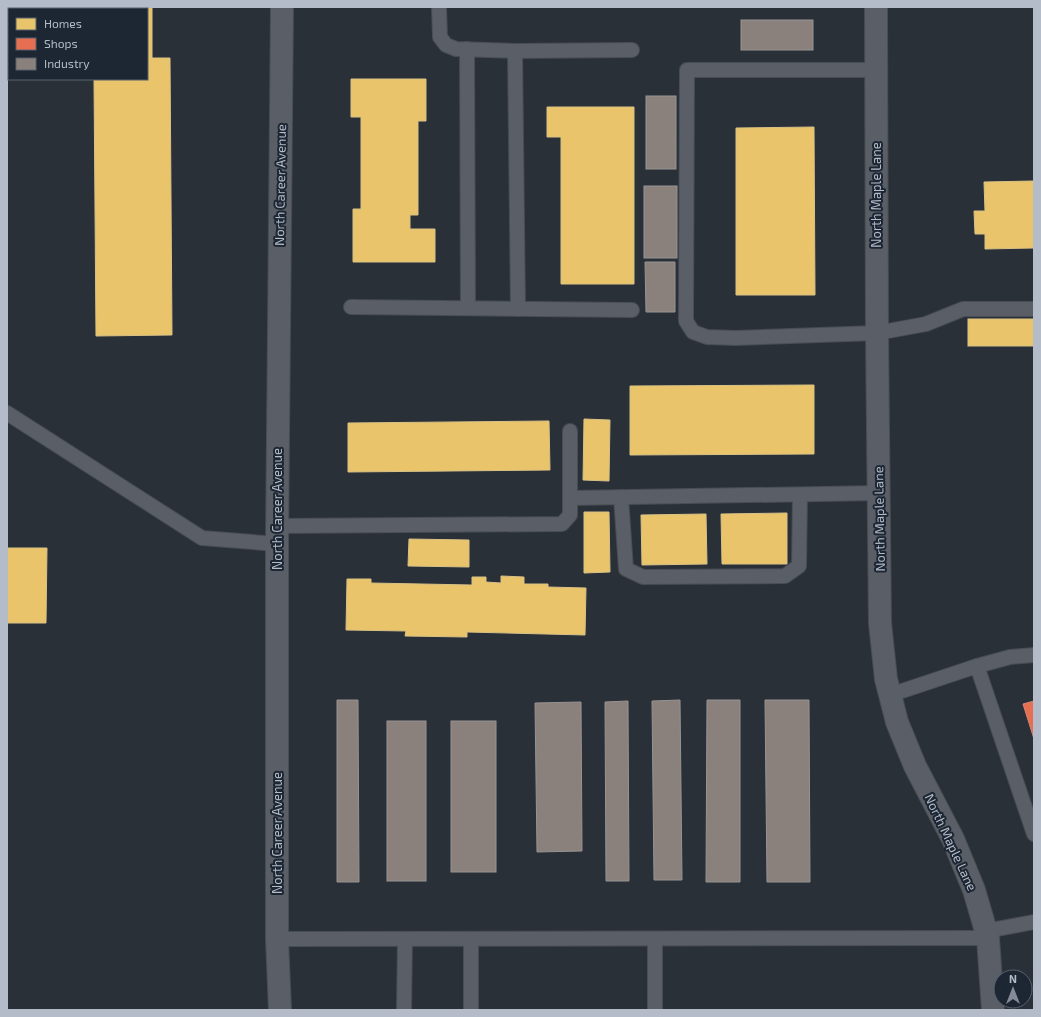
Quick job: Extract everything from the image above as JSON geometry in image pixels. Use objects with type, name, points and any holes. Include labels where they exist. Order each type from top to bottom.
[{"type":"street","name":"North Career Avenue","points":[[280,1010],[277,939],[277,535],[282,7]]},
{"type":"street","name":"North Maple Lane","points":[[876,7],[876,333],[878,493],[880,622],[886,679],[897,722],[915,766],[953,839],[974,890],[987,935],[993,1010]]},
{"type":"lane","points":[[439,7],[440,38],[446,45],[456,49],[515,51],[632,50]]},
{"type":"lane","points":[[467,50],[468,308]]},
{"type":"lane","points":[[515,51],[518,309]]},
{"type":"lane","points":[[876,70],[687,70],[686,321],[693,332],[707,337],[735,338],[876,333],[926,324],[963,309],[1034,309]]},
{"type":"lane","points":[[351,307],[632,310]]},
{"type":"lane","points":[[7,413],[202,538],[562,524],[570,515],[570,431]]},
{"type":"lane","points":[[570,498],[878,493]]},
{"type":"lane","points":[[621,497],[626,569],[643,577],[785,576],[799,566],[800,495]]},
{"type":"lane","points":[[890,695],[977,666],[1010,657],[1034,655]]},
{"type":"lane","points":[[977,666],[1034,834]]},
{"type":"lane","points":[[277,939],[987,935],[1034,922]]},
{"type":"lane","points":[[404,1010],[405,938]]},
{"type":"lane","points":[[471,938],[471,1010]]},
{"type":"lane","points":[[655,938],[655,1010]]},
{"type":"building: Homes","points":[[7,7],[152,7],[152,58],[170,58],[172,335],[96,336],[94,80],[148,80],[148,8],[8,8],[7,55]]},
{"type":"building: Homes","points":[[351,79],[426,79],[426,121],[418,121],[418,215],[410,215],[410,229],[435,229],[435,262],[353,262],[353,209],[361,209],[361,117],[351,117]]},
{"type":"building: Homes","points":[[547,107],[634,107],[634,284],[561,284],[561,137],[547,137]]},
{"type":"building: Homes","points":[[814,127],[815,295],[736,295],[736,128]]},
{"type":"building: Homes","points":[[1034,181],[1034,248],[985,249],[985,234],[975,234],[974,211],[985,211],[984,182]]},
{"type":"building: Homes","points":[[968,319],[1034,319],[1034,346],[968,346]]},
{"type":"building: Homes","points":[[814,385],[814,454],[630,455],[630,386]]},
{"type":"building: Homes","points":[[584,419],[610,420],[609,481],[583,480]]},
{"type":"building: Homes","points":[[549,421],[550,470],[348,472],[348,423]]},
{"type":"building: Homes","points":[[584,512],[609,512],[610,572],[584,573]]},
{"type":"building: Homes","points":[[787,513],[787,564],[722,564],[721,514]]},
{"type":"building: Homes","points":[[706,514],[707,564],[642,565],[641,515]]},
{"type":"building: Homes","points":[[409,539],[469,540],[469,567],[408,566]]},
{"type":"building: Homes","points":[[7,548],[47,548],[46,623],[7,623]]},
{"type":"building: Homes","points":[[501,576],[524,577],[524,584],[548,584],[548,587],[586,588],[585,635],[467,632],[467,637],[405,636],[406,631],[346,630],[347,579],[371,579],[371,583],[472,585],[472,577],[486,577],[486,582],[501,583]]},
{"type":"building: Shops","points":[[1034,701],[1034,739],[1023,704]]},
{"type":"building: Industry","points":[[741,20],[813,20],[813,50],[741,50]]},
{"type":"building: Industry","points":[[646,96],[676,96],[676,169],[646,169]]},
{"type":"building: Industry","points":[[644,186],[677,186],[677,258],[644,258]]},
{"type":"building: Industry","points":[[645,262],[675,262],[675,312],[646,312]]},
{"type":"building: Industry","points":[[337,700],[358,700],[359,882],[337,882]]},
{"type":"building: Industry","points":[[680,700],[682,880],[654,880],[652,701]]},
{"type":"building: Industry","points":[[707,700],[740,700],[740,882],[706,882]]},
{"type":"building: Industry","points":[[765,700],[809,700],[810,882],[767,882]]},
{"type":"building: Industry","points":[[628,701],[629,881],[606,881],[605,702]]},
{"type":"building: Industry","points":[[581,702],[582,851],[537,852],[535,703]]},
{"type":"building: Industry","points":[[387,721],[426,721],[426,881],[387,881]]},
{"type":"building: Industry","points":[[451,721],[496,721],[496,872],[451,872]]}]
